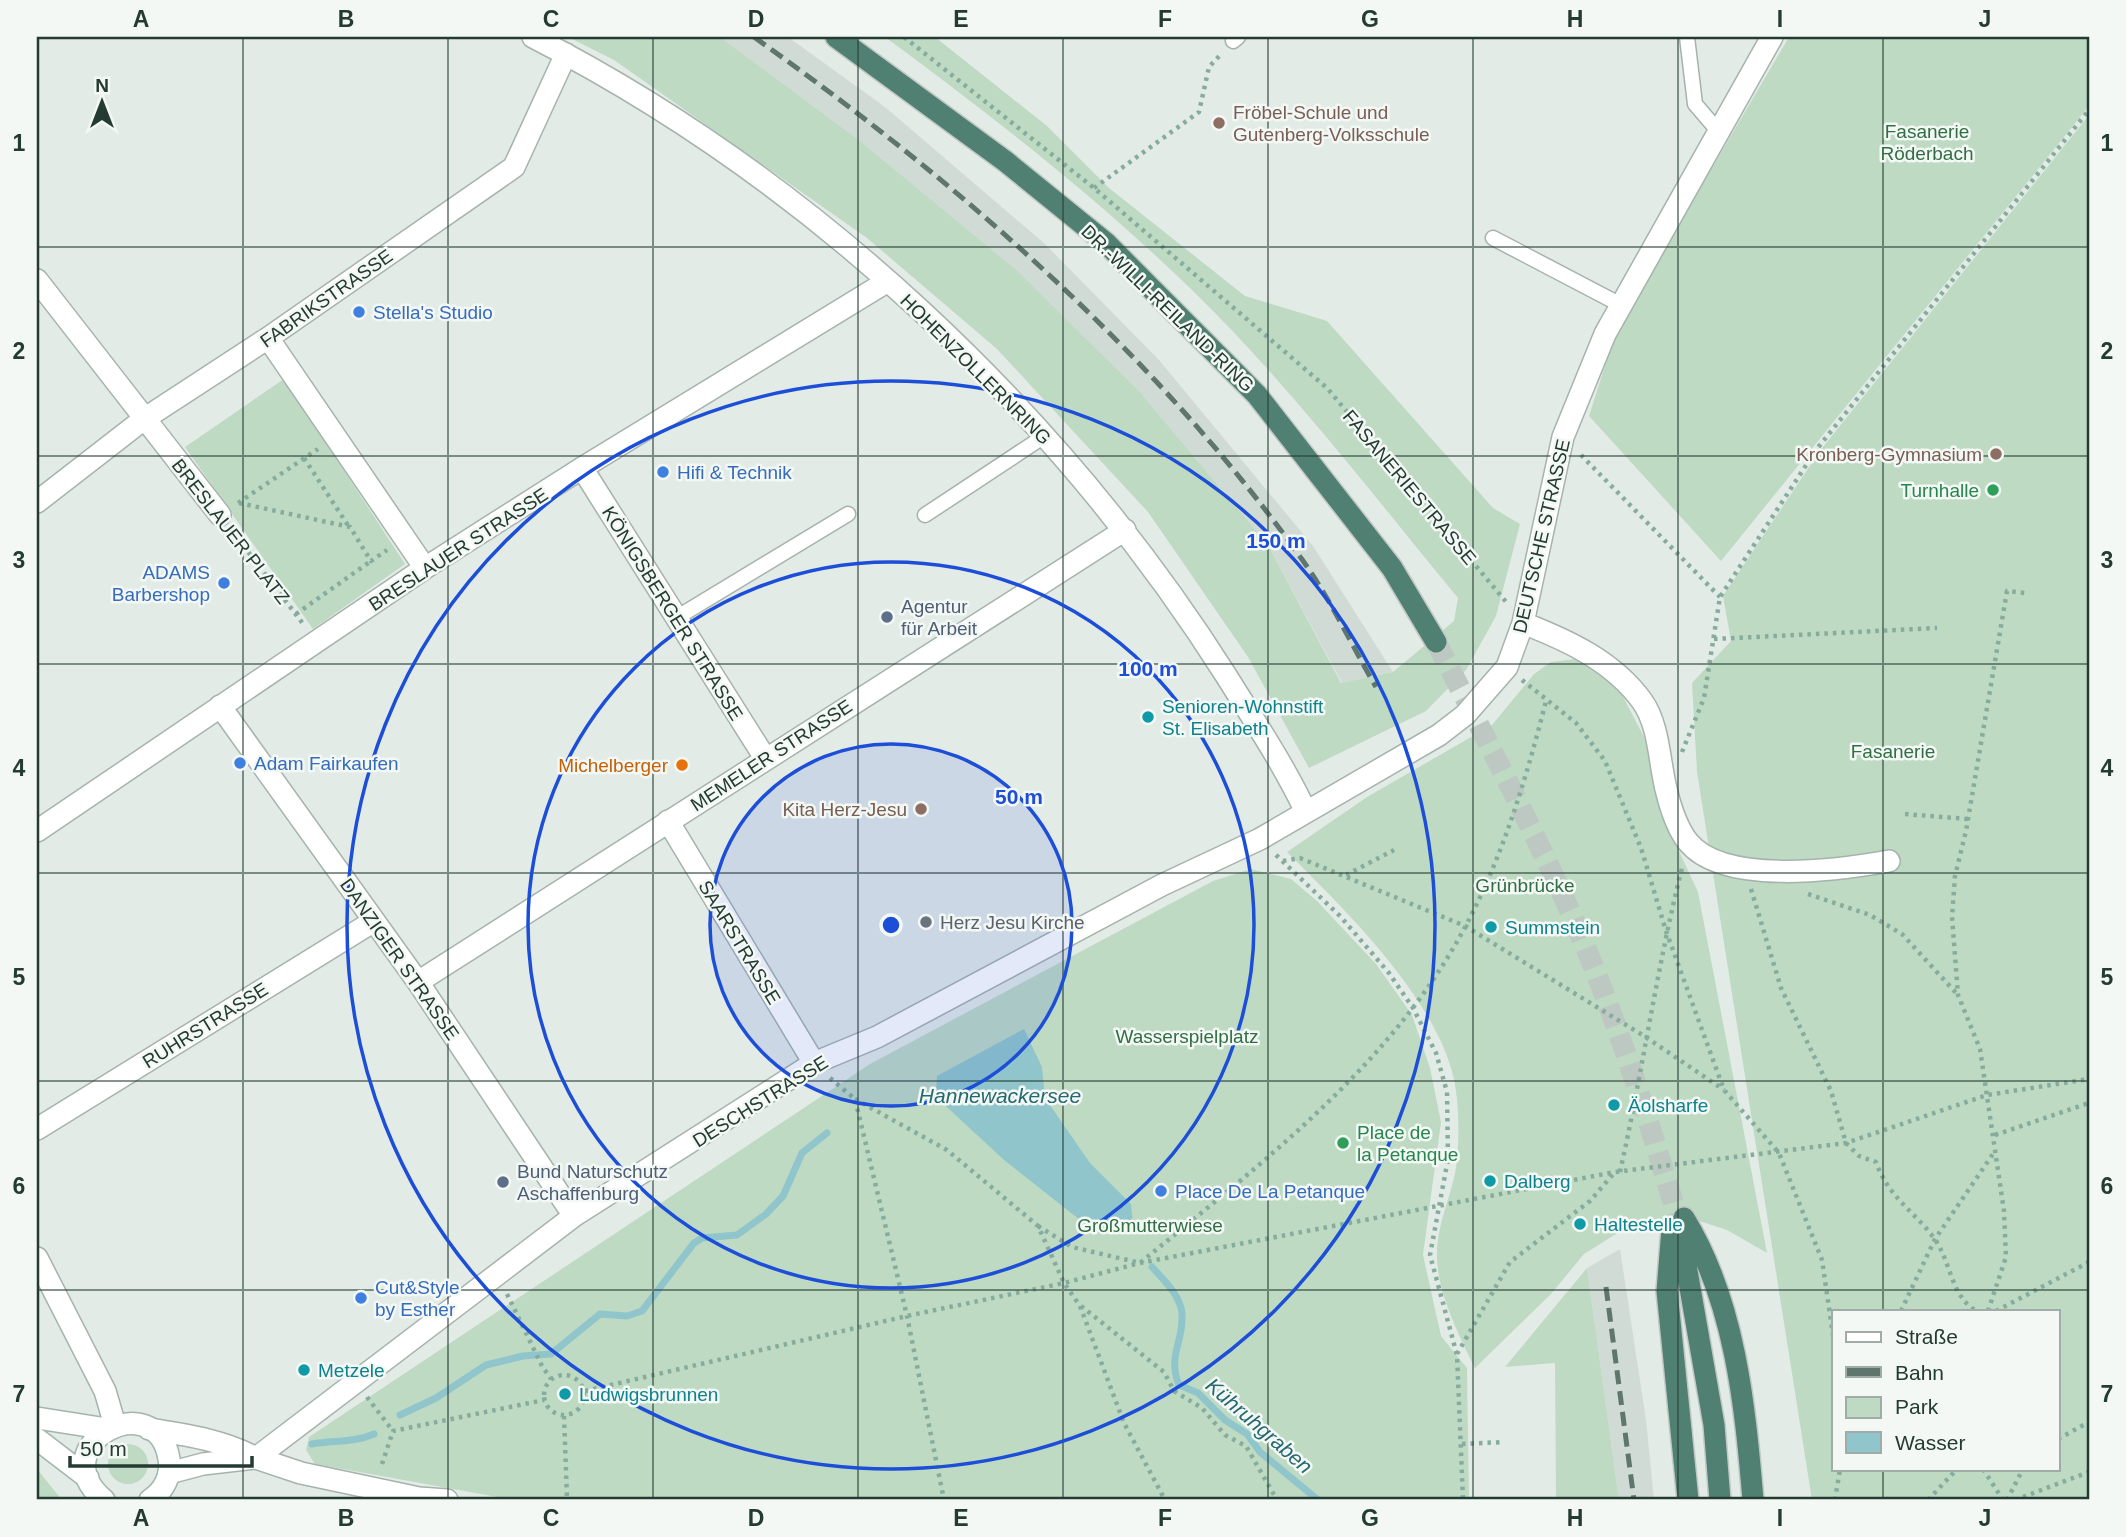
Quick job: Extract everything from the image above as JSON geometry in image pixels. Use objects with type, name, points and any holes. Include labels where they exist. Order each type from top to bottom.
[{"type":"highway","name":"DR.-WILLI-REILAND-RING","points":[[836,37],[1005,161],[1106,243],[1258,395],[1392,568],[1436,642]]},
{"type":"highway","points":[[1678,1219],[1667,1291],[1688,1500]]},
{"type":"highway","points":[[1678,1219],[1714,1425],[1720,1500]]},
{"type":"highway","points":[[1678,1219],[1711,1275],[1725,1314],[1748,1444],[1753,1500]]},
{"type":"street","name":"HOHENZOLLERNRING","points":[[533,37],[566,54],[734,157],[888,281],[1043,437],[1125,530],[1181,605],[1289,775],[1306,812]]},
{"type":"street","name":"DEUTSCHE STRASSE","points":[[1306,812],[1438,736],[1465,715],[1507,667],[1523,622],[1563,436],[1621,305],[1772,37]]},
{"type":"street","name":"FABRIKSTRASSE","points":[[37,502],[145,419],[268,338],[514,167],[566,54]]},
{"type":"street","name":"BRESLAUER PLATZ","points":[[37,280],[145,419],[229,509]]},
{"type":"street","name":"BRESLAUER STRASSE","points":[[37,831],[425,568],[582,468],[888,281]]},
{"type":"street","points":[[268,338],[425,568]]},
{"type":"street","name":"KÖNIGSBERGER STRASSE","points":[[582,468],[765,758]]},
{"type":"street","name":"MEMELER STRASSE","points":[[418,982],[1125,530]]},
{"type":"street","points":[[1523,622],[1604,662],[1643,702],[1654,729],[1672,814],[1689,843],[1719,862],[1745,867],[1836,871],[1889,861]]},
{"type":"street","name":"DANZIGER STRASSE","points":[[220,706],[418,982],[574,1216]]},
{"type":"street","name":"DESCHSTRASSE","points":[[256,1458],[574,1216],[814,1063],[877,1037],[1162,885],[1260,839],[1306,812]]},
{"type":"street","name":"SAARSTRASSE","points":[[668,821],[814,1063]]},
{"type":"street","name":"RUHRSTRASSE","points":[[37,1129],[374,921]]},
{"type":"street","points":[[37,1258],[105,1391],[111,1427]]},
{"type":"street","points":[[37,1419],[111,1427],[139,1424],[149,1429],[160,1437],[166,1448],[169,1473],[165,1485],[150,1500]]},
{"type":"street","points":[[88,1478],[87,1453],[92,1442],[111,1427]]},
{"type":"street","points":[[149,1429],[209,1439],[238,1448],[256,1458],[313,1476],[419,1498],[447,1500]]},
{"type":"street","points":[[37,1439],[88,1478],[104,1500]]},
{"type":"street","points":[[169,1473],[203,1464],[256,1458]]},
{"type":"lane","points":[[1687,37],[1695,104],[1719,132]]},
{"type":"lane","points":[[1493,238],[1621,305]]},
{"type":"lane","points":[[925,515],[1043,437]]},
{"type":"lane","points":[[676,618],[848,514]]},
{"type":"path","name":"FASANERIESTRASSE","points":[[904,37],[1094,188],[1327,388],[1523,622]]},
{"type":"path","points":[[1094,188],[1199,112],[1209,66],[1236,39]]},
{"type":"path","points":[[1680,757],[1704,698],[1720,597],[1815,450],[2089,110]]},
{"type":"path","points":[[1563,436],[1720,597]]},
{"type":"path","points":[[229,509],[335,437]]},
{"type":"path","points":[[304,457],[371,561]]},
{"type":"path","points":[[229,509],[350,527]]},
{"type":"path","name":"BRESLAUER PLATZ","points":[[229,509],[317,643]]},
{"type":"path","points":[[296,614],[404,538]]},
{"type":"path","points":[[1988,1310],[2006,1257],[2004,1211],[1980,1049],[1958,995],[1952,917],[1955,876],[1968,819],[2007,592],[2025,593]]},
{"type":"path","points":[[1714,639],[1937,628]]},
{"type":"path","points":[[1507,667],[1576,723],[1605,761],[1641,848],[1666,931],[1724,1090]]},
{"type":"path","points":[[1140,1263],[1267,1159],[1351,1081],[1413,1008],[1465,926],[1504,844],[1529,767],[1546,701]]},
{"type":"path","points":[[1905,814],[1968,819]]},
{"type":"path","points":[[1260,839],[1340,916],[1389,973],[1413,1008],[1436,1053],[1447,1092],[1448,1160],[1430,1255],[1457,1355],[1464,1500]]},
{"type":"path","points":[[1457,1355],[1510,1262],[1590,1201],[1618,1172],[1640,1081],[1644,1036],[1666,931],[1689,843]]},
{"type":"path","points":[[1345,875],[1394,850]]},
{"type":"path","points":[[1282,861],[1300,858],[1465,926],[1644,1036],[1724,1090],[1779,1153],[1822,1260],[1832,1328]]},
{"type":"path","points":[[1745,867],[1781,988],[1831,1091],[1846,1143],[1859,1156],[1876,1162],[1884,1185],[1935,1239],[1965,1305],[1975,1310]]},
{"type":"path","points":[[1807,893],[1870,915],[1902,934],[1958,995]]},
{"type":"path","points":[[814,1063],[855,1099],[947,1150],[1038,1226],[1073,1247],[1140,1263]]},
{"type":"path","points":[[585,1391],[907,1316],[1064,1283],[1140,1263],[1439,1204],[1618,1172],[1846,1143],[1987,1095],[2089,1079]]},
{"type":"path","points":[[855,1099],[907,1316],[944,1500]]},
{"type":"path","points":[[1994,1135],[2089,1103]]},
{"type":"path","points":[[1901,1310],[1935,1239],[1995,1150]]},
{"type":"path","points":[[1038,1226],[1064,1283],[1080,1306],[1124,1423],[1165,1500]]},
{"type":"path","points":[[1998,1310],[2089,1262]]},
{"type":"path","points":[[498,1274],[533,1349],[551,1378]]},
{"type":"path","points":[[1080,1306],[1164,1372],[1174,1391],[1202,1408],[1225,1435],[1246,1446],[1277,1500]]},
{"type":"path","points":[[564,1374],[578,1378],[585,1391],[580,1409],[564,1416],[551,1412],[544,1400],[544,1388],[551,1378],[564,1374]]},
{"type":"path","points":[[365,1394],[393,1431]]},
{"type":"path","points":[[393,1431],[544,1400]]},
{"type":"path","points":[[564,1416],[567,1497]]},
{"type":"path","points":[[2060,1438],[2089,1422]]},
{"type":"path","points":[[382,1464],[393,1431]]},
{"type":"path","points":[[1462,1444],[1504,1442]]},
{"type":"path","points":[[1835,1500],[1840,1470]]},
{"type":"path","points":[[1928,1500],[1956,1470]]},
{"type":"path","points":[[1984,1470],[2005,1500],[2022,1470]]},
{"type":"path","points":[[2015,1500],[2089,1472]]},
{"type":"shaded area","points":[[720,37],[788,37],[885,107],[1045,244],[1159,360],[1313,546],[1393,672],[1342,683],[1268,545],[1140,392],[1019,272],[859,140]]},
{"type":"shaded area","points":[[1620,1249],[1646,1420],[1654,1500],[1619,1500],[1587,1268]]},
{"type":"green space","points":[[568,37],[720,37],[859,140],[1019,272],[1140,392],[1268,545],[1341,683],[1393,672],[1454,621],[1458,598],[1296,401],[1191,289],[1118,222],[1042,158],[885,37],[935,37],[1047,126],[1109,188],[1245,296],[1327,321],[1493,508],[1520,524],[1496,616],[1466,670],[1426,711],[1309,768],[1248,657],[1148,512],[997,349],[867,238],[614,60]]},
{"type":"green space","name":"Fasanerie Röderbach","points":[[1789,37],[2089,37],[2089,106],[1721,561],[1589,416],[1616,331]]},
{"type":"green space","name":"Fasanerie","points":[[2089,115],[2089,1500],[1812,1500],[1697,772],[1692,683],[1731,641],[1723,596],[1819,452]]},
{"type":"green space","points":[[284,379],[405,564],[313,629],[185,447]]},
{"type":"green space","name":"Grünbrücke","points":[[1576,659],[1619,689],[1644,737],[1664,819],[1698,892],[1767,1253],[1727,1230],[1690,1218],[1632,1224],[1584,1254],[1551,1294],[1475,1368],[1444,1297],[1438,1268],[1438,1242],[1455,1172],[1458,1143],[1457,1099],[1448,1059],[1433,1026],[1389,961],[1287,852],[1367,797],[1492,725],[1534,674],[1551,662]]},
{"type":"green space","name":"Großmutterwiese","points":[[1251,869],[1291,879],[1317,901],[1376,964],[1412,1015],[1430,1068],[1441,1122],[1423,1255],[1441,1336],[1467,1368],[1469,1500],[514,1500],[315,1464],[306,1450],[309,1437],[870,1064],[1213,881]]},
{"type":"green space","points":[[1587,1268],[1619,1500],[1556,1500],[1555,1363],[1505,1367]]},
{"type":"green space","points":[[128,1444],[136,1445],[142,1450],[147,1456],[147,1472],[142,1478],[136,1483],[128,1484],[120,1483],[114,1478],[109,1472],[108,1464],[109,1456],[114,1450],[120,1445]]},
{"type":"green space","points":[[37,1469],[62,1500],[37,1500]]},
{"type":"water","name":"Hannewackersee","points":[[1024,1029],[1042,1067],[1045,1098],[1090,1163],[1131,1204],[1133,1224],[1102,1234],[1094,1231],[1004,1160],[936,1097],[937,1076]]},
{"type":"waterway","points":[[400,1415],[436,1398],[486,1365],[523,1356],[551,1354],[600,1314],[627,1316],[642,1311],[694,1243],[702,1238],[737,1235],[766,1214],[783,1196],[802,1153],[827,1133]]},
{"type":"waterway","name":"Kühruhgraben","points":[[1152,1267],[1171,1288],[1181,1307],[1181,1333],[1175,1357],[1179,1385],[1198,1393],[1225,1420],[1247,1434],[1260,1452],[1318,1500]]},
{"type":"waterway","points":[[312,1444],[351,1440],[374,1434]]},
{"type":"tunnel","points":[[1436,642],[1524,813],[1589,955],[1630,1067],[1678,1219]]},
{"type":"railway","points":[[754,37],[905,151],[1049,275],[1118,341],[1183,410],[1244,483],[1301,558],[1331,605],[1376,687]]},
{"type":"railway","points":[[1606,1287],[1634,1500]]},
{"type":"place","name":"Fröbel-Schule und Gutenberg-Volksschule","points":[[1219,123]]},
{"type":"place","name":"Stella's Studio","points":[[359,312]]},
{"type":"place","name":"Kronberg-Gymnasium","points":[[1996,454]]},
{"type":"place","name":"Hifi & Technik","points":[[663,472]]},
{"type":"place","name":"Turnhalle","points":[[1993,490]]},
{"type":"place","name":"ADAMS Barbershop","points":[[224,583]]},
{"type":"place","name":"Agentur für Arbeit","points":[[887,617]]},
{"type":"place","name":"Senioren-Wohnstift St. Elisabeth","points":[[1148,717]]},
{"type":"place","name":"Adam Fairkaufen","points":[[240,763]]},
{"type":"place","name":"Michelberger","points":[[682,765]]},
{"type":"place","name":"Kita Herz-Jesu","points":[[921,809]]},
{"type":"place","name":"Herz Jesu Kirche","points":[[926,922]]},
{"type":"place","name":"Summstein","points":[[1491,927]]},
{"type":"place","name":"Äolsharfe","points":[[1614,1105]]},
{"type":"place","name":"Place de la Petanque","points":[[1343,1143]]},
{"type":"place","name":"Dalberg","points":[[1490,1181]]},
{"type":"place","name":"Bund Naturschutz Aschaffenburg","points":[[503,1182]]},
{"type":"place","name":"Place De La Petanque","points":[[1161,1191]]},
{"type":"place","name":"Haltestelle","points":[[1580,1224]]},
{"type":"place","name":"Cut&Style by Esther","points":[[361,1298]]},
{"type":"place","name":"Metzele","points":[[304,1370]]},
{"type":"place","name":"Ludwigsbrunnen","points":[[565,1394]]},
{"type":"park label","name":"Wasserspielplatz","points":[[1187,1036]]}]
